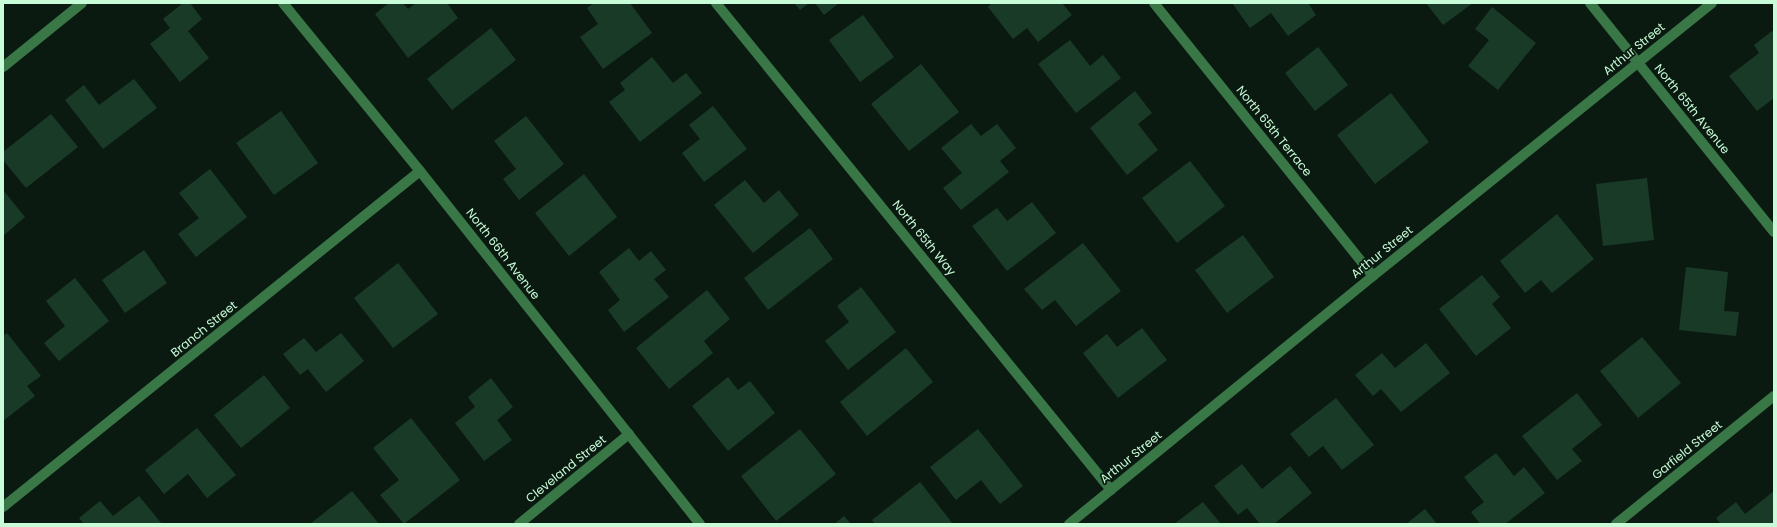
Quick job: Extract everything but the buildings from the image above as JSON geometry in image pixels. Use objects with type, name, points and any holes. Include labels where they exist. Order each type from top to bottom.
[{"type":"street","points":[[3,67],[82,3]]},
{"type":"street","name":"North 66th Avenue","points":[[283,3],[420,171],[700,524]]},
{"type":"street","name":"North 65th Way","points":[[716,3],[1111,490]]},
{"type":"street","name":"North 65th Terrace","points":[[1154,3],[1373,276]]},
{"type":"street","name":"North 65th Avenue","points":[[1590,3],[1774,232]]},
{"type":"street","name":"Arthur Street","points":[[1069,524],[1373,276],[1712,3]]},
{"type":"street","name":"Branch Street","points":[[3,507],[420,171]]},
{"type":"street","name":"Garfield Street","points":[[1616,524],[1774,396]]},
{"type":"street","name":"Cleveland Street","points":[[519,524],[629,434]]}]
